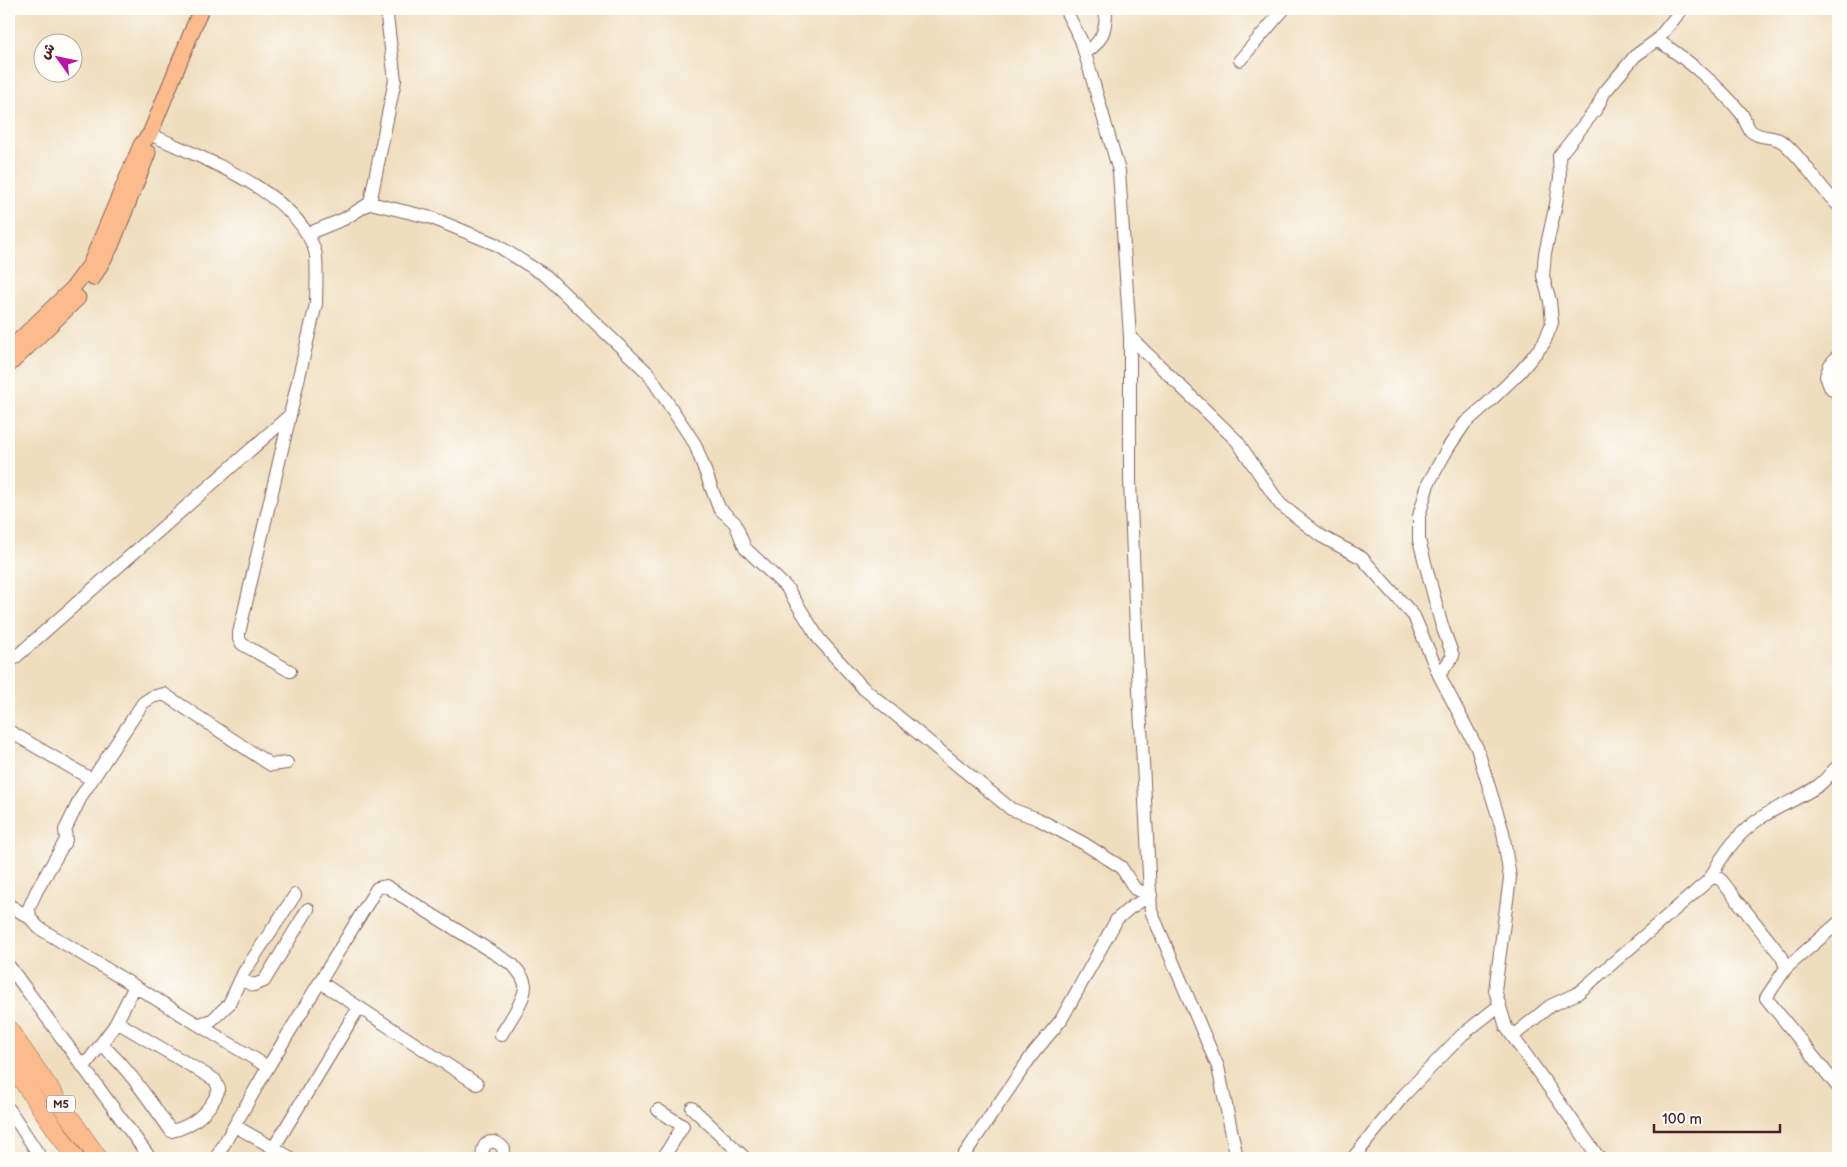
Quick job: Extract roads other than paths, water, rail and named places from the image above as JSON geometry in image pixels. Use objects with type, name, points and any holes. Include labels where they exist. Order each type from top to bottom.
[{"type":"highway","name":"M5","points":[[9,1030],[98,1158]]},
{"type":"highway","name":"M5","points":[[9,1061],[75,1158]]},
{"type":"main road","points":[[9,350],[72,289],[90,265],[140,145],[150,134],[201,9]]},
{"type":"main road","points":[[9,365],[70,306],[99,268],[111,246],[150,148],[150,134]]},
{"type":"street","points":[[370,203],[395,80],[386,9]]},
{"type":"street","points":[[1065,9],[1081,40],[1119,171],[1130,336],[1130,481],[1137,653],[1152,911],[1218,1067],[1237,1158]]},
{"type":"street","points":[[1084,52],[1097,45],[1102,35],[1106,9]]},
{"type":"street","points":[[1240,60],[1284,9]]},
{"type":"street","points":[[1439,675],[1453,656],[1441,623],[1419,540],[1419,516],[1428,484],[1448,448],[1465,423],[1501,391],[1544,343],[1552,323],[1550,302],[1543,276],[1545,253],[1560,178],[1560,156],[1597,108],[1604,93],[1635,56],[1657,40],[1682,9]]},
{"type":"street","points":[[1657,40],[1676,51],[1725,95],[1743,115],[1751,131],[1762,136],[1780,140],[1793,152],[1838,205]]},
{"type":"street","points":[[150,134],[253,183],[275,198],[307,234],[315,252],[316,304],[239,633],[239,639],[242,644],[290,671]]},
{"type":"street","points":[[307,234],[344,219],[370,203],[441,221],[495,244],[546,276],[648,373],[695,444],[719,508],[735,522],[745,548],[787,588],[819,639],[863,688],[1011,809],[1038,819],[1121,866],[1135,889],[1151,895]]},
{"type":"street","points":[[1130,336],[1237,442],[1280,504],[1321,536],[1362,558],[1414,616],[1439,675],[1477,748],[1503,832],[1510,878],[1495,990],[1506,1027],[1599,1158]]},
{"type":"street","points":[[1838,355],[1830,365],[1826,376],[1830,387],[1838,394]]},
{"type":"street","points":[[9,663],[290,415]]},
{"type":"street","points":[[30,918],[29,908],[36,892],[66,840],[65,830],[91,779],[143,703],[152,697],[164,694],[270,765],[287,763]]},
{"type":"street","points":[[9,731],[91,779]]},
{"type":"street","points":[[1710,879],[1717,864],[1747,828],[1762,816],[1820,784],[1838,766]]},
{"type":"street","points":[[1513,1036],[1550,1006],[1578,993],[1710,879],[1716,877],[1722,880],[1782,957],[1786,968]]},
{"type":"street","points":[[216,1158],[236,1126],[268,1066],[377,888],[386,886],[513,965],[522,975],[525,987],[521,1000],[501,1035]]},
{"type":"street","points":[[200,1024],[212,1020],[229,1004],[240,980],[295,895]]},
{"type":"street","points":[[962,1158],[1032,1055],[1060,1020],[1117,919],[1151,895]]},
{"type":"street","points":[[9,905],[30,918],[39,928],[268,1066]]},
{"type":"street","points":[[240,980],[254,985],[264,981],[308,909]]},
{"type":"street","points":[[1838,923],[1786,968],[1766,998],[1838,1087]]},
{"type":"street","points":[[9,966],[150,1158]]},
{"type":"street","points":[[320,982],[477,1084]]},
{"type":"street","points":[[84,1067],[116,1022],[135,986]]},
{"type":"street","points":[[1353,1158],[1404,1095],[1462,1035],[1500,1005]]},
{"type":"street","points":[[274,1147],[359,1007]]},
{"type":"street","points":[[101,1044],[115,1056],[136,1081],[171,1131],[181,1129],[199,1118],[215,1100],[219,1089],[215,1080],[116,1022]]},
{"type":"street","points":[[692,1108],[745,1158]]},
{"type":"street","points":[[9,1109],[40,1158]]},
{"type":"street","points":[[658,1110],[683,1126],[666,1157]]},
{"type":"street","points":[[236,1126],[291,1158]]},
{"type":"street","points":[[483,1158],[482,1150],[486,1144],[493,1142],[500,1144],[504,1150],[503,1158]]}]
